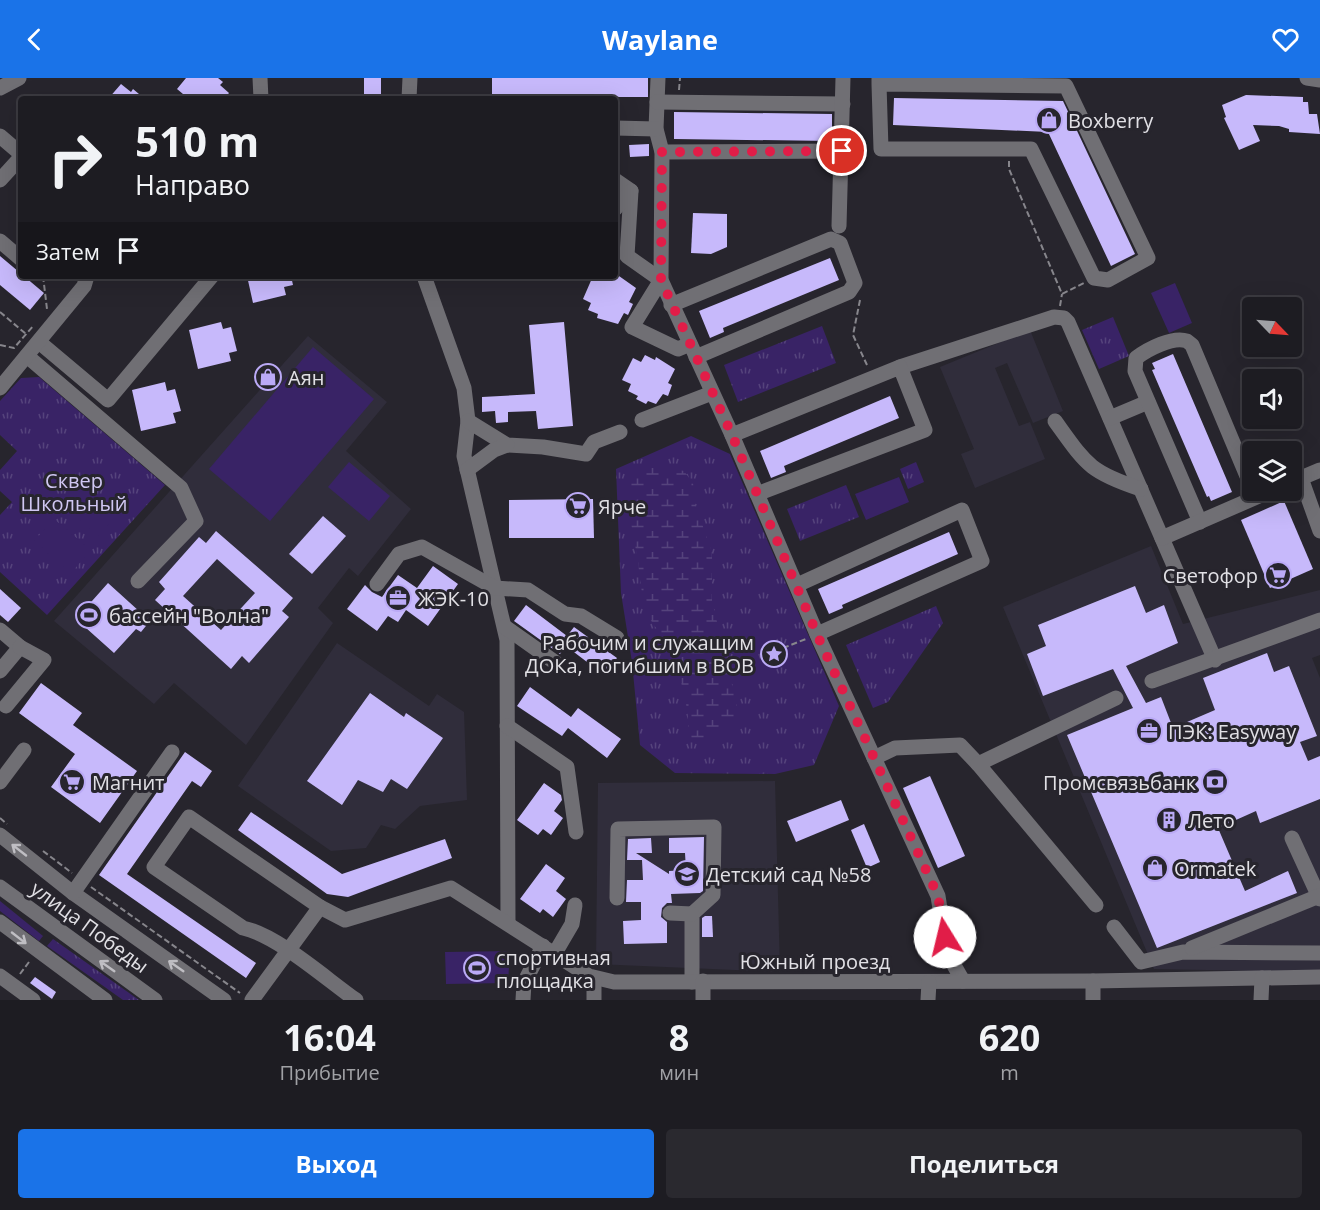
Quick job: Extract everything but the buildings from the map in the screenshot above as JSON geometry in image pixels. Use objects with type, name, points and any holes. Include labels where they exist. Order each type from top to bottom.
[{"type":"street","points":[[0,88],[19,78]]},
{"type":"street","points":[[260,78],[261,96]]},
{"type":"street","points":[[409,96],[410,78]]},
{"type":"street","points":[[658,78],[656,129],[662,152],[661,280],[732,435],[817,634],[938,896],[947,953],[963,981]]},
{"type":"street","points":[[839,226],[843,78]]},
{"type":"street","points":[[1307,78],[1320,80]]},
{"type":"street","points":[[879,81],[1066,86],[1148,258],[1108,280],[1094,278],[1031,149],[881,149],[879,81]]},
{"type":"street","points":[[657,102],[843,104]]},
{"type":"street","points":[[618,128],[656,129]]},
{"type":"street","points":[[0,136],[18,153]]},
{"type":"street","points":[[662,152],[842,151]]},
{"type":"street","points":[[0,180],[18,159]]},
{"type":"street","points":[[618,182],[631,191]]},
{"type":"street","points":[[631,191],[621,252],[661,280]]},
{"type":"street","points":[[618,206],[631,191]]},
{"type":"street","points":[[661,280],[632,327],[678,349],[693,351],[849,291],[855,283],[840,243],[831,239],[671,305]]},
{"type":"street","points":[[0,241],[18,256]]},
{"type":"street","points":[[0,388],[84,286],[86,279]]},
{"type":"street","points":[[39,342],[108,400],[209,279]]},
{"type":"street","points":[[425,279],[464,388],[468,421],[464,456],[507,640],[508,922]]},
{"type":"street","points":[[732,435],[900,367],[1059,316],[1068,321],[1215,660]]},
{"type":"street","points":[[1200,522],[1135,371],[1136,358],[1176,339],[1187,341],[1242,465]]},
{"type":"street","points":[[27,356],[181,488],[196,521],[138,581]]},
{"type":"street","points":[[757,494],[925,430],[900,367]]},
{"type":"street","points":[[642,420],[712,393]]},
{"type":"street","points":[[1110,418],[1148,402]]},
{"type":"street","points":[[468,421],[507,446]]},
{"type":"street","points":[[1055,421],[1085,462],[1101,474],[1141,489]]},
{"type":"street","points":[[467,470],[494,450],[507,446],[543,447],[586,454],[594,442],[620,432]]},
{"type":"street","points":[[1302,479],[1320,470]]},
{"type":"street","points":[[1302,492],[1320,531]]},
{"type":"street","points":[[1162,538],[1200,522],[1242,499]]},
{"type":"street","points":[[796,585],[962,510],[982,561],[817,634]]},
{"type":"street","points":[[377,584],[399,554],[422,546],[495,588],[528,590],[565,614],[581,616],[617,638]]},
{"type":"street","points":[[1152,681],[1320,620]]},
{"type":"street","points":[[505,627],[556,663]]},
{"type":"street","points":[[0,630],[20,647],[44,660],[6,706]]},
{"type":"street","points":[[0,671],[20,647]]},
{"type":"street","points":[[978,764],[1116,698]]},
{"type":"street","points":[[507,726],[567,767],[576,832]]},
{"type":"street","points":[[874,758],[895,748],[960,745],[1096,905]]},
{"type":"street","points":[[0,782],[24,750]]},
{"type":"street","points":[[76,893],[172,752]]},
{"type":"street","name":"Южный проезд","points":[[287,951],[258,931],[243,928],[153,867],[189,817],[320,907],[345,920],[452,888],[594,979],[614,982],[1093,981],[1320,977]]},
{"type":"street","points":[[617,898],[618,829],[714,827],[713,895],[692,914],[670,913]]},
{"type":"street","points":[[5,830],[76,893],[224,1000]]},
{"type":"street","points":[[1114,927],[1141,962],[1184,952],[1320,898],[1292,838]]},
{"type":"street","name":"улица Победы","points":[[0,887],[155,1000]]},
{"type":"street","points":[[523,1000],[524,983],[572,924],[575,905]]},
{"type":"street","points":[[246,997],[287,951],[320,907]]},
{"type":"street","points":[[692,914],[698,982],[703,1000]]},
{"type":"street","points":[[0,922],[105,1000]]},
{"type":"street","points":[[287,951],[356,1000]]},
{"type":"street","points":[[1184,952],[1320,953]]},
{"type":"street","points":[[0,976],[33,1000]]},
{"type":"street","points":[[1261,1000],[1262,978]]},
{"type":"street","points":[[594,979],[594,1000]]},
{"type":"street","points":[[1093,981],[1093,1000]]},
{"type":"street","points":[[928,1000],[929,982]]},
{"type":"path","points":[[1008,149],[1009,169],[1062,294],[1094,278]]},
{"type":"path","points":[[44,279],[47,309]]},
{"type":"path","points":[[855,283],[860,299],[853,335],[873,378]]},
{"type":"path","points":[[0,312],[26,334]]},
{"type":"path","points":[[0,345],[14,348],[40,318]]},
{"type":"path","points":[[783,648],[817,634]]},
{"type":"path","points":[[0,818],[5,830]]},
{"type":"path","points":[[36,846],[76,893],[246,997]]},
{"type":"path","points":[[60,919],[76,893]]},
{"type":"path","points":[[18,977],[28,962]]},
{"type":"shaded area","points":[[1030,330],[1063,411],[1033,423],[1007,363],[995,368],[1019,426],[1030,422],[1045,459],[975,488],[961,454],[974,449],[940,367]]},
{"type":"shaded area","points":[[308,336],[387,402],[346,451],[411,509],[358,576],[349,568],[318,608],[333,623],[246,745],[174,683],[154,704],[54,621]]},
{"type":"shaded area","points":[[1151,546],[1183,624],[1320,590],[1320,655],[1312,658],[1320,678],[1320,972],[1154,969],[1003,607]]},
{"type":"shaded area","points":[[337,643],[429,706],[437,694],[464,712],[467,800],[420,806],[395,829],[381,825],[366,848],[331,851],[238,786]]},
{"type":"shaded area","name":"Детский сад №58","points":[[775,781],[780,972],[596,964],[598,783]]},
{"type":"green space","points":[[1175,283],[1192,323],[1169,333],[1151,293]]},
{"type":"green space","points":[[1113,317],[1129,356],[1099,369],[1082,330]]},
{"type":"green space","points":[[822,326],[836,363],[738,402],[724,365]]},
{"type":"green space","points":[[313,347],[374,399],[270,521],[209,469]]},
{"type":"green space","name":"Сквер Школьный","points":[[39,377],[165,485],[47,615],[0,572],[0,515],[12,502],[0,491],[0,470],[17,451],[0,435],[0,401],[21,378]]},
{"type":"green space","points":[[691,436],[730,454],[839,706],[814,765],[775,774],[675,773],[640,745],[632,662],[621,593],[616,469]]},
{"type":"green space","points":[[349,462],[390,496],[369,521],[328,487]]},
{"type":"green space","points":[[916,462],[924,482],[908,489],[900,469]]},
{"type":"green space","points":[[652,464],[684,471],[693,483],[695,504],[712,552],[712,601],[738,710],[729,727],[698,743],[690,738],[689,734],[688,713],[675,644],[654,626],[644,603],[629,500],[631,481]]},
{"type":"green space","points":[[899,477],[909,502],[866,520],[855,494]]},
{"type":"green space","points":[[846,485],[859,517],[800,541],[787,509]]},
{"type":"green space","points":[[92,490],[118,514],[98,536],[72,513]]},
{"type":"green space","points":[[54,519],[91,550],[71,573],[34,541]]},
{"type":"green space","points":[[936,606],[943,623],[888,702],[873,708],[846,645]]},
{"type":"green space","points":[[0,901],[43,936],[39,941],[0,911]]},
{"type":"green space","points":[[53,939],[139,1000],[123,1000],[47,946]]},
{"type":"green space","name":"спортивная площадка","points":[[510,951],[508,983],[446,984],[445,952]]},
{"type":"place","name":"Boxberry","points":[[1049,120]]},
{"type":"place","name":"Аян","points":[[268,377]]},
{"type":"place","name":"Ярче","points":[[578,506]]},
{"type":"place","name":"Светофор","points":[[1278,575]]},
{"type":"place","name":"ЖЭК-10","points":[[398,598]]},
{"type":"place","name":"бассейн \"Волна\"","points":[[89,615]]},
{"type":"place","name":"Рабочим и служащим ДОКа, погибшим в ВОВ","points":[[774,654]]},
{"type":"place","name":"ПЭК: Easyway","points":[[1149,731]]},
{"type":"place","name":"Магнит","points":[[72,782]]},
{"type":"place","name":"Промсвязьбанк","points":[[1215,782]]},
{"type":"place","name":"Лето","points":[[1169,820]]},
{"type":"place","name":"Ormatek","points":[[1155,868]]},
{"type":"place","name":"Детский сад №58","points":[[687,874]]},
{"type":"place","name":"спортивная площадка","points":[[477,968]]},
{"type":"route","points":[[842,151],[662,152],[661,280],[732,435],[819,639],[938,896],[945,937]]}]
